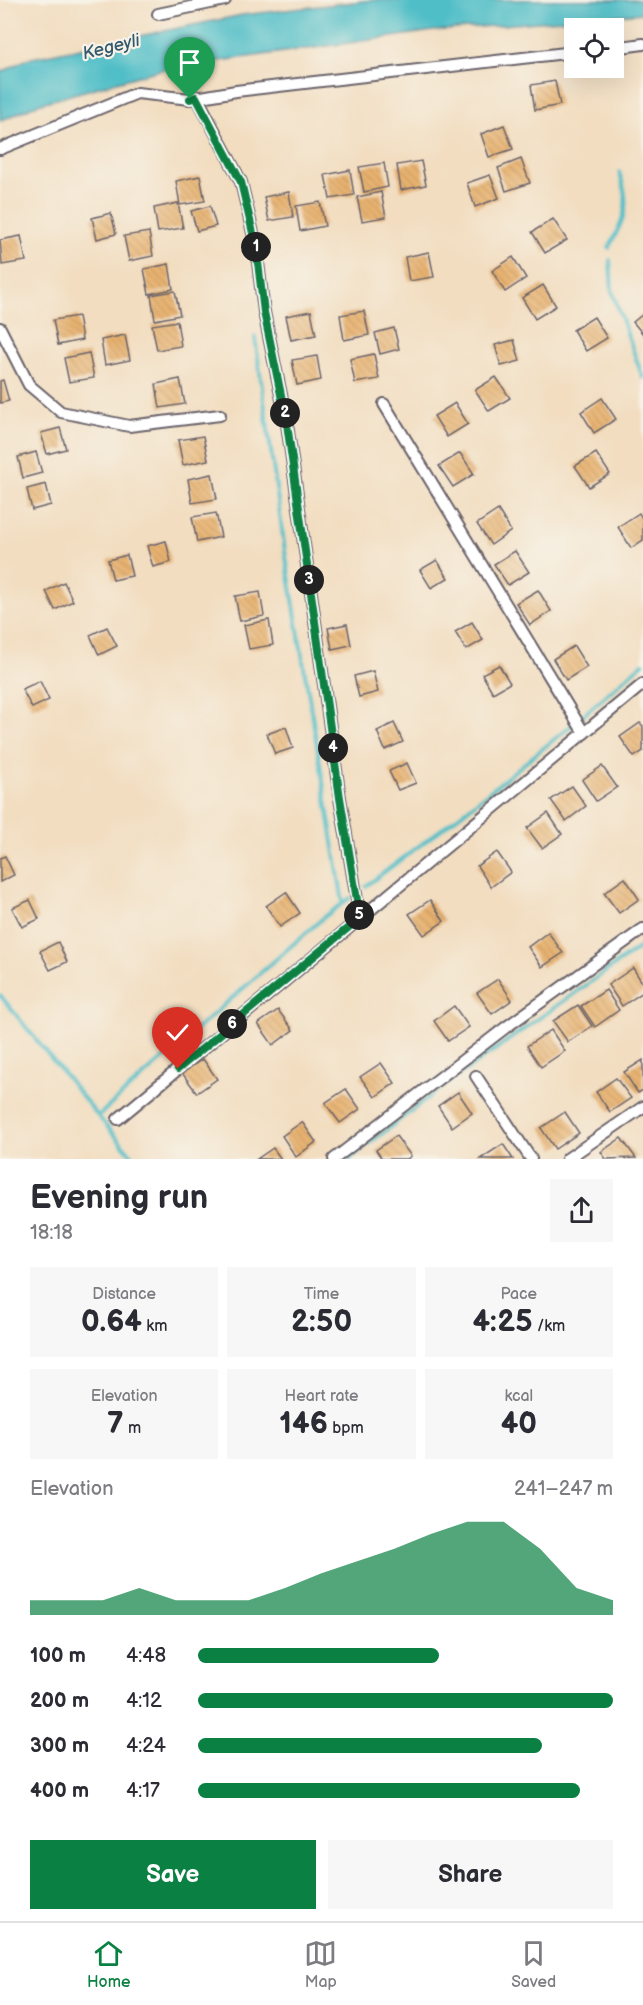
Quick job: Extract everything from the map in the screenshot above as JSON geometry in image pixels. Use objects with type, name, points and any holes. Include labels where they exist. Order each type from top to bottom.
[{"type":"street","points":[[158,14],[225,0]]},
{"type":"street","points":[[624,47],[643,44]]},
{"type":"street","points":[[0,149],[137,93],[177,98],[196,97],[564,53]]},
{"type":"street","points":[[196,97],[241,182],[256,246],[264,312],[287,424],[340,798],[360,918]]},
{"type":"street","points":[[0,328],[29,385],[61,412],[129,426],[220,415]]},
{"type":"street","points":[[384,404],[584,733]]},
{"type":"street","points":[[118,1119],[643,684]]},
{"type":"street","points":[[334,1159],[506,1028],[643,929]]},
{"type":"street","points":[[476,1076],[531,1159]]},
{"type":"street","points":[[567,1159],[643,1107]]},
{"type":"water","name":"Kegeyli","points":[[372,0],[643,0],[643,13],[434,31],[163,69],[38,104],[0,121],[0,73],[27,59],[242,15]]},
{"type":"building","points":[[555,81],[560,105],[535,110],[531,85]]},
{"type":"building","points":[[504,125],[513,149],[489,157],[481,134]]},
{"type":"building","points":[[521,159],[530,183],[506,191],[498,168]]},
{"type":"building","points":[[421,161],[426,185],[401,190],[397,165]]},
{"type":"building","points":[[384,163],[388,187],[364,192],[359,167]]},
{"type":"building","points":[[350,170],[354,195],[330,199],[325,175]]},
{"type":"building","points":[[490,175],[499,198],[475,207],[467,183]]},
{"type":"building","points":[[200,176],[205,201],[180,205],[176,181]]},
{"type":"building","points":[[289,192],[293,217],[269,221],[264,197]]},
{"type":"building","points":[[381,192],[386,217],[362,221],[357,197]]},
{"type":"building","points":[[320,202],[325,226],[300,231],[296,206]]},
{"type":"building","points":[[178,203],[183,228],[158,232],[154,208]]},
{"type":"building","points":[[210,206],[216,226],[197,231],[191,211]]},
{"type":"building","points":[[111,213],[116,234],[97,239],[92,218]]},
{"type":"building","points":[[553,219],[567,240],[545,253],[532,232]]},
{"type":"building","points":[[149,232],[153,256],[129,261],[124,236]]},
{"type":"building","points":[[21,236],[26,261],[2,265],[0,240]]},
{"type":"building","points":[[429,252],[434,277],[409,281],[405,257]]},
{"type":"building","points":[[513,257],[526,278],[505,292],[492,271]]},
{"type":"building","points":[[169,264],[173,289],[149,294],[144,269]]},
{"type":"building","points":[[543,285],[556,306],[535,319],[522,298]]},
{"type":"building","points":[[175,291],[180,315],[155,320],[151,295]]},
{"type":"building","points":[[311,311],[316,335],[291,340],[286,316]]},
{"type":"building","points":[[364,311],[369,335],[344,340],[340,315]]},
{"type":"building","points":[[643,314],[643,334],[633,322]]},
{"type":"building","points":[[78,316],[82,340],[58,345],[53,320]]},
{"type":"building","points":[[594,317],[607,338],[586,351],[573,330]]},
{"type":"building","points":[[177,321],[181,346],[157,350],[152,325]]},
{"type":"building","points":[[394,328],[399,349],[380,354],[375,333]]},
{"type":"building","points":[[125,335],[130,360],[105,365],[101,340]]},
{"type":"building","points":[[514,340],[520,361],[501,366],[495,345]]},
{"type":"building","points":[[89,353],[94,378],[69,382],[64,358]]},
{"type":"building","points":[[374,354],[379,379],[355,383],[350,359]]},
{"type":"building","points":[[317,356],[321,380],[297,385],[292,360]]},
{"type":"building","points":[[496,377],[510,398],[489,411],[475,390]]},
{"type":"building","points":[[180,379],[185,404],[160,408],[156,384]]},
{"type":"building","points":[[3,380],[9,401],[0,403],[0,381]]},
{"type":"building","points":[[602,398],[616,419],[594,433],[581,412]]},
{"type":"building","points":[[455,403],[468,424],[447,437],[434,416]]},
{"type":"building","points":[[60,428],[66,449],[47,454],[41,433]]},
{"type":"building","points":[[203,436],[208,460],[183,465],[178,440]]},
{"type":"building","points":[[36,452],[42,473],[23,478],[18,457]]},
{"type":"building","points":[[460,453],[474,474],[453,487],[439,466]]},
{"type":"building","points":[[596,453],[610,474],[589,487],[575,466]]},
{"type":"building","points":[[212,474],[217,499],[192,503],[188,479]]},
{"type":"building","points":[[46,484],[51,505],[32,510],[27,489]]},
{"type":"building","points":[[498,510],[511,531],[491,545],[477,524]]},
{"type":"building","points":[[216,513],[221,537],[197,542],[192,517]]},
{"type":"building","points":[[639,513],[643,520],[643,540],[631,548],[618,527]]},
{"type":"building","points":[[166,541],[171,562],[153,567],[147,546]]},
{"type":"building","points":[[515,551],[529,572],[508,585],[494,564]]},
{"type":"building","points":[[127,555],[132,576],[113,580],[108,560]]},
{"type":"building","points":[[437,560],[448,578],[431,588],[420,570]]},
{"type":"building","points":[[64,582],[73,601],[55,610],[46,591]]},
{"type":"building","points":[[538,590],[551,611],[530,625],[516,603]]},
{"type":"building","points":[[260,592],[264,616],[240,621],[235,596]]},
{"type":"building","points":[[269,620],[273,645],[249,649],[244,625]]},
{"type":"building","points":[[472,622],[483,640],[466,650],[455,632]]},
{"type":"building","points":[[347,624],[351,645],[332,649],[328,628]]},
{"type":"building","points":[[107,627],[117,646],[99,655],[90,635]]},
{"type":"building","points":[[574,646],[587,667],[566,680],[553,659]]},
{"type":"building","points":[[499,665],[510,683],[493,693],[482,674]]},
{"type":"building","points":[[373,671],[378,692],[359,697],[354,676]]},
{"type":"building","points":[[40,681],[49,700],[32,708],[22,689]]},
{"type":"building","points":[[394,723],[403,742],[385,750],[377,731]]},
{"type":"building","points":[[640,723],[643,726],[643,751],[634,757],[620,737]]},
{"type":"building","points":[[286,727],[293,748],[275,754],[267,734]]},
{"type":"building","points":[[407,763],[416,783],[398,790],[389,771]]},
{"type":"building","points":[[602,766],[617,787],[596,801],[582,780]]},
{"type":"building","points":[[572,786],[586,806],[566,821],[551,800]]},
{"type":"building","points":[[548,813],[562,834],[542,848],[527,828]]},
{"type":"building","points":[[497,852],[511,872],[491,887],[477,866]]},
{"type":"building","points":[[5,856],[14,875],[0,882],[0,858]]},
{"type":"building","points":[[625,878],[639,899],[619,913],[604,893]]},
{"type":"building","points":[[286,892],[300,913],[280,927],[266,906]]},
{"type":"building","points":[[30,900],[39,919],[22,927],[12,908]]},
{"type":"building","points":[[430,900],[444,921],[424,935],[409,914]]},
{"type":"building","points":[[548,932],[563,953],[542,967],[528,947]]},
{"type":"building","points":[[58,942],[67,962],[50,970],[40,951]]},
{"type":"building","points":[[633,968],[643,984],[643,992],[622,1006],[608,985]]},
{"type":"building","points":[[498,979],[512,1000],[492,1014],[477,993]]},
{"type":"building","points":[[606,990],[619,1010],[595,1027],[581,1006]]},
{"type":"building","points":[[578,1005],[592,1026],[568,1042],[553,1021]]},
{"type":"building","points":[[454,1006],[469,1027],[448,1041],[434,1021]]},
{"type":"building","points":[[278,1010],[293,1030],[273,1045],[258,1024]]},
{"type":"building","points":[[551,1030],[565,1051],[541,1067],[527,1046]]},
{"type":"building","points":[[203,1059],[217,1079],[197,1093],[182,1073]]},
{"type":"building","points":[[643,1060],[643,1090],[638,1093],[624,1072]]},
{"type":"building","points":[[381,1063],[395,1083],[375,1097],[360,1077]]},
{"type":"building","points":[[616,1078],[631,1098],[610,1112],[596,1092]]},
{"type":"building","points":[[346,1089],[360,1109],[340,1123],[325,1103]]},
{"type":"building","points":[[458,1092],[472,1113],[452,1127],[438,1106]]},
{"type":"building","points":[[565,1112],[579,1133],[555,1149],[541,1128]]},
{"type":"building","points":[[302,1122],[316,1142],[296,1157],[282,1136]]},
{"type":"building","points":[[396,1136],[411,1156],[407,1159],[382,1159],[376,1150]]},
{"type":"building","points":[[621,1138],[636,1158],[606,1159],[601,1152]]},
{"type":"building","points":[[503,1144],[513,1159],[480,1159]]},
{"type":"building","points":[[273,1148],[281,1159],[257,1159]]},
{"type":"waterway","points":[[609,248],[619,228],[626,203],[619,172]]},
{"type":"waterway","points":[[610,260],[612,291],[643,378]]},
{"type":"waterway","points":[[255,337],[285,551],[343,903]]},
{"type":"waterway","points":[[580,718],[643,663]]},
{"type":"waterway","points":[[366,886],[464,812],[572,725]]},
{"type":"waterway","points":[[98,1116],[323,918],[350,898]]},
{"type":"waterway","points":[[349,1159],[442,1087],[643,945]]},
{"type":"waterway","points":[[0,995],[135,1159]]},
{"type":"route","points":[[178,1069],[360,918],[340,798],[287,424],[264,312],[256,246],[241,182],[196,97],[190,99]]}]
